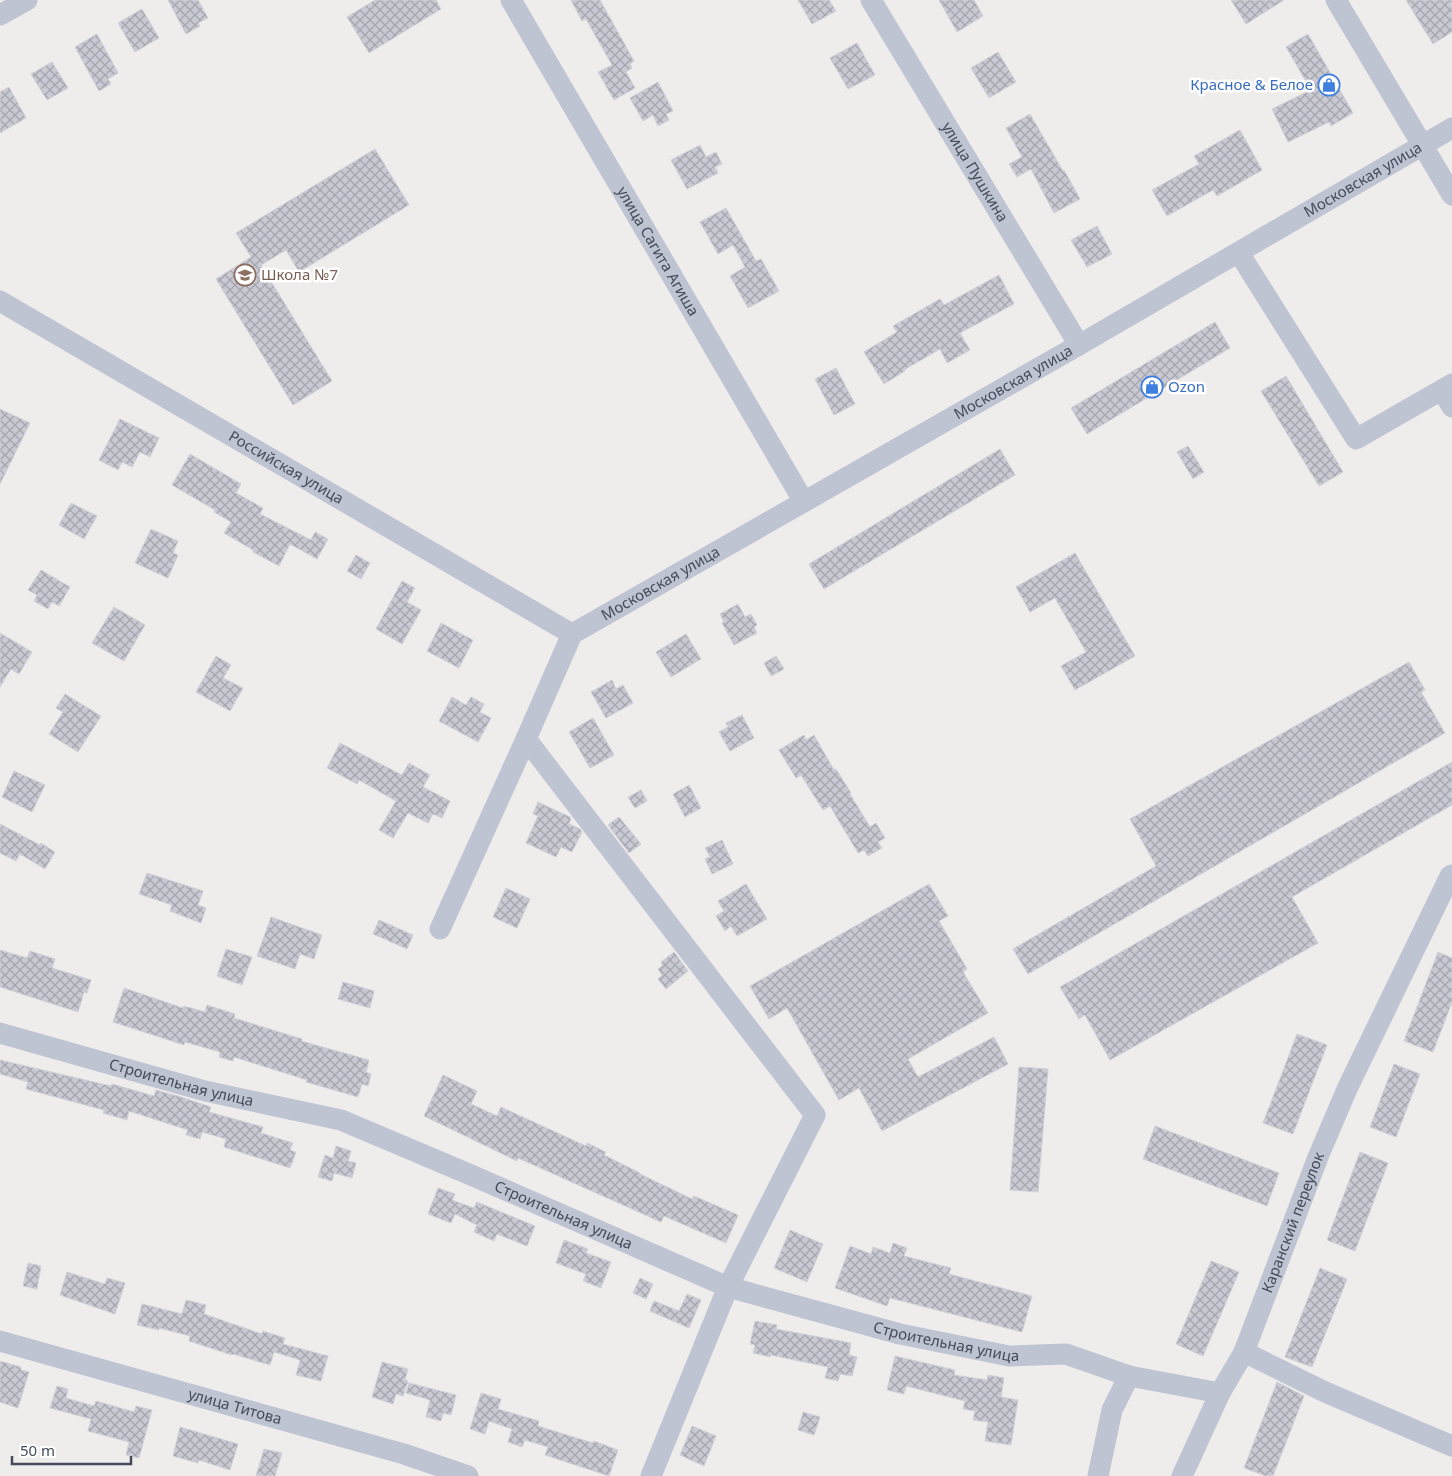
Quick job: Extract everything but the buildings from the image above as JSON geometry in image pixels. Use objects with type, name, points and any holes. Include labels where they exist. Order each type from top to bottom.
[{"type":"street","points":[[0,16],[27,0]]},
{"type":"street","name":"улица Сагита Агиша","points":[[511,0],[804,502]]},
{"type":"street","name":"улица Пушкина","points":[[871,0],[1079,346]]},
{"type":"street","points":[[1336,0],[1452,195]]},
{"type":"street","name":"Московская улица","points":[[572,634],[1079,346],[1452,128]]},
{"type":"street","points":[[1239,253],[1356,439],[1449,394]]},
{"type":"street","name":"Российская улица","points":[[0,301],[572,634]]},
{"type":"street","points":[[440,929],[572,634]]},
{"type":"street","points":[[526,739],[815,1115],[728,1287],[651,1476]]},
{"type":"street","name":"Каранский переулок","points":[[1182,1476],[1220,1393],[1244,1352],[1318,1157],[1346,1089],[1452,875]]},
{"type":"street","name":"Строительная улица","points":[[0,1033],[205,1091],[341,1120],[471,1174],[728,1287],[900,1334],[1009,1356],[1066,1354],[1129,1376]]},
{"type":"street","name":"улица Титова","points":[[0,1341],[404,1454],[468,1476]]},
{"type":"street","points":[[1244,1352],[1325,1392],[1452,1446]]},
{"type":"street","points":[[1098,1476],[1112,1410],[1129,1376],[1220,1393]]},
{"type":"place","name":"Красное & Белое","points":[[1329,85]]},
{"type":"place","name":"Школа №7","points":[[245,275]]},
{"type":"place","name":"Ozon","points":[[1152,387]]}]
